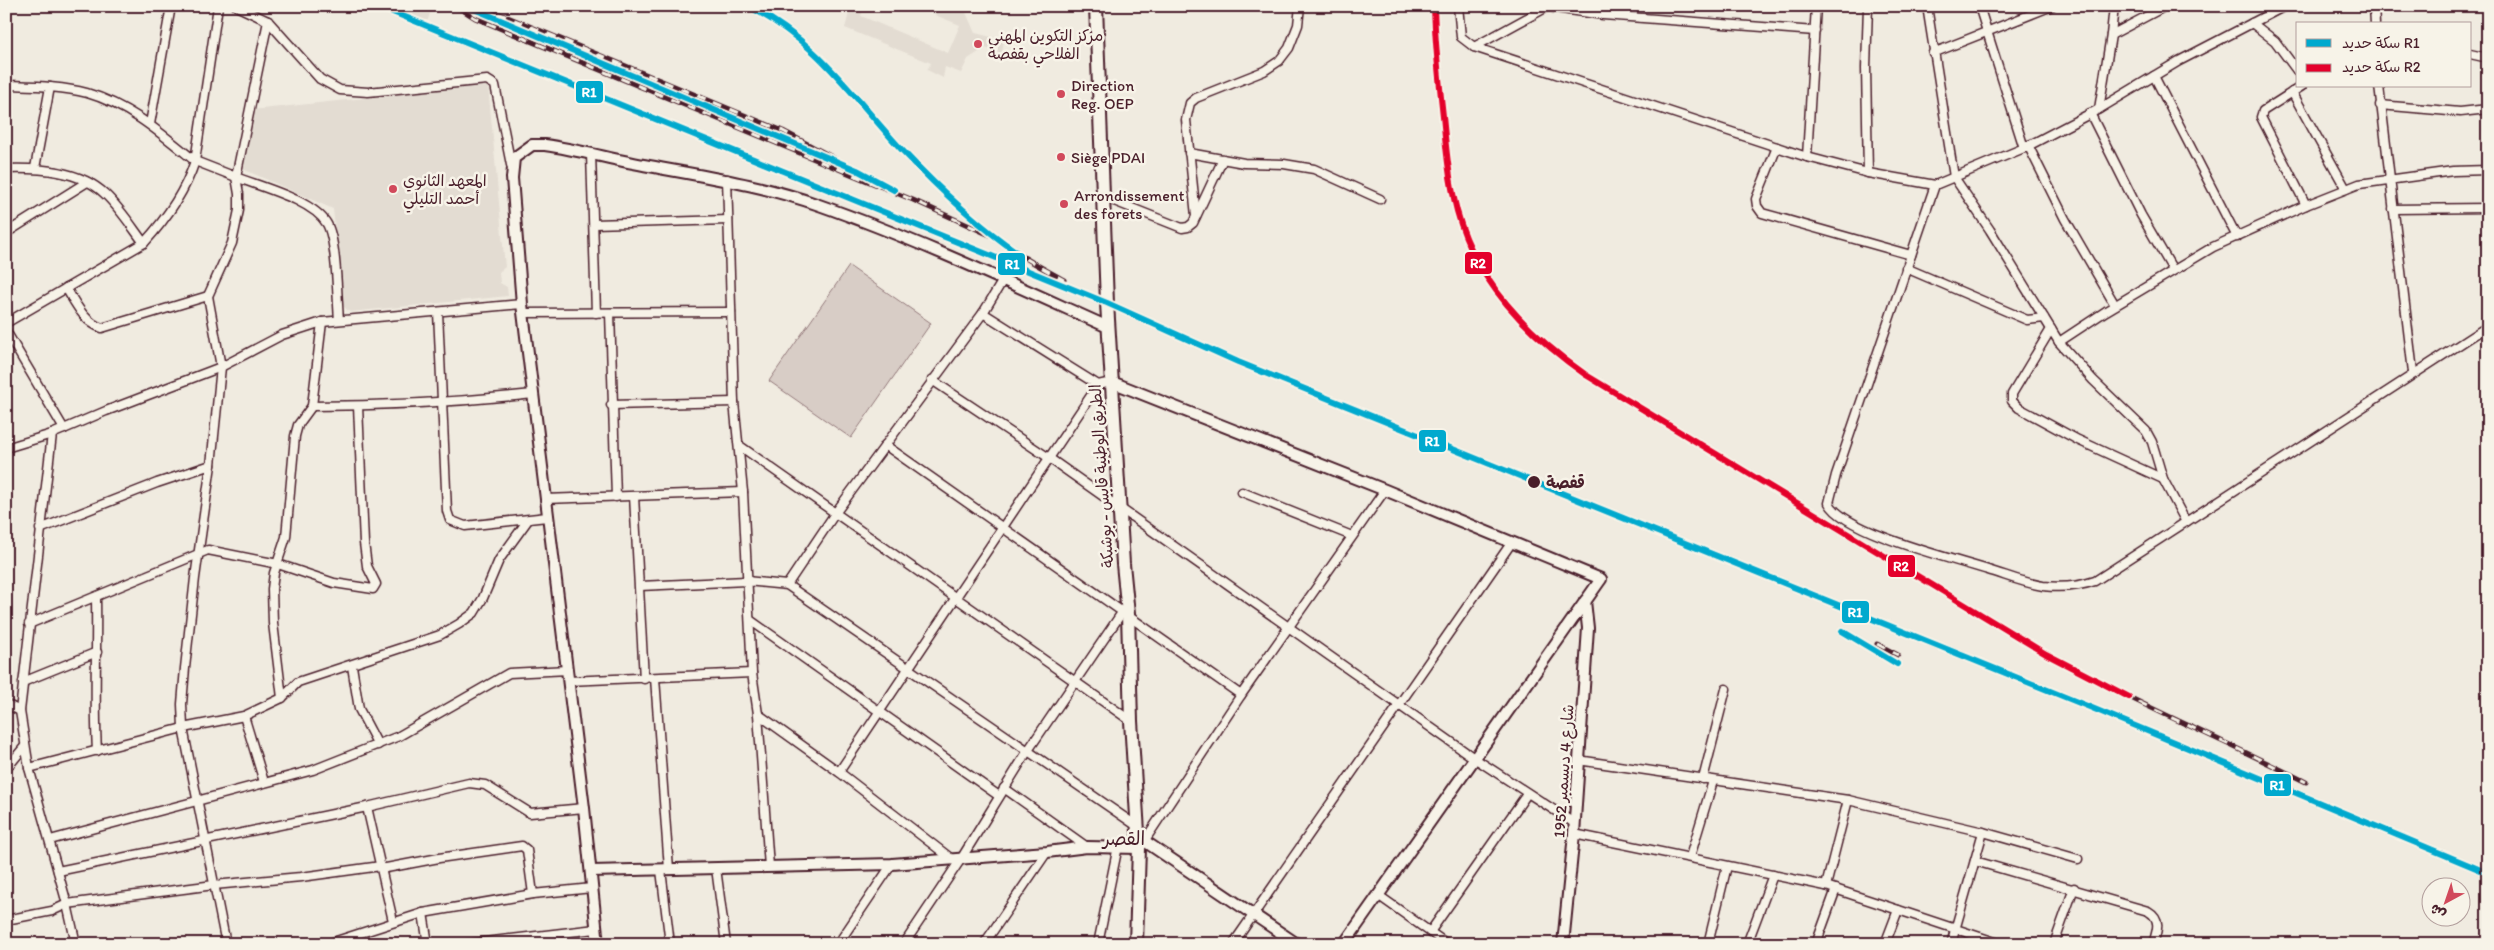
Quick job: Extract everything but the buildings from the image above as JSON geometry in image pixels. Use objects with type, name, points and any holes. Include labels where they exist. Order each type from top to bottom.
[{"type":"main road","name":"الطريق الوطنية قابس - بوشبكة","points":[[1096,6],[1108,328],[1131,721],[1140,838],[1136,944]]},
{"type":"street","points":[[150,124],[171,6]]},
{"type":"street","points":[[6,324],[144,243],[176,202],[189,179],[195,160],[218,6]]},
{"type":"street","points":[[236,6],[268,21],[320,79],[340,90],[368,92],[481,80],[495,85],[512,167],[522,308],[584,808],[598,944]]},
{"type":"street","points":[[1196,216],[1186,120],[1190,103],[1196,98],[1264,71],[1280,61],[1289,48],[1298,25],[1300,6]]},
{"type":"street","points":[[1458,6],[1461,38],[1474,47],[1807,157],[1868,173],[1936,185],[2026,146],[2286,6]]},
{"type":"street","points":[[1474,47],[1548,6],[1603,15],[1815,31]]},
{"type":"street","points":[[1807,157],[1816,6]]},
{"type":"street","points":[[1868,6],[1866,68],[1868,173]]},
{"type":"street","points":[[1927,6],[1954,177],[1990,230],[2059,342],[2093,380],[2146,431],[2152,442],[2163,479],[2186,522]]},
{"type":"street","points":[[1979,6],[2026,146],[2065,219],[2115,305]]},
{"type":"street","points":[[1933,53],[2052,6]]},
{"type":"street","points":[[2099,108],[2114,6]]},
{"type":"street","points":[[2111,35],[2166,6]]},
{"type":"street","points":[[2374,6],[2375,22]]},
{"type":"street","points":[[226,944],[183,728],[182,704],[221,367],[208,296],[232,243],[239,210],[236,177],[268,21]]},
{"type":"street","points":[[2252,23],[2276,41],[2296,69]]},
{"type":"street","points":[[2472,54],[2488,58]]},
{"type":"street","points":[[2154,76],[2237,236]]},
{"type":"street","points":[[6,85],[87,93],[122,107],[150,124],[195,160],[302,203],[318,214],[327,225],[332,240],[339,320]]},
{"type":"street","points":[[35,168],[50,88]]},
{"type":"street","points":[[2299,88],[2263,110],[2261,117],[2306,205]]},
{"type":"street","points":[[2379,88],[2414,372]]},
{"type":"street","points":[[2292,92],[2346,189]]},
{"type":"street","points":[[2380,105],[2460,112],[2488,109]]},
{"type":"street","points":[[2090,113],[2141,215],[2173,270]]},
{"type":"street","points":[[512,167],[518,153],[532,145],[545,145],[641,165],[727,179],[819,205],[1003,280],[1108,328]]},
{"type":"street","points":[[1777,147],[1756,199],[1760,211],[1775,218],[1911,255]]},
{"type":"street","points":[[1189,153],[1224,159],[1314,169],[1380,199]]},
{"type":"street","points":[[591,154],[596,313]]},
{"type":"street","points":[[1104,197],[1182,228],[1188,227],[1196,216],[1224,159]]},
{"type":"street","points":[[6,169],[35,168],[68,174],[87,182],[105,194],[144,243]]},
{"type":"street","points":[[2059,342],[2173,270],[2237,236],[2306,205],[2359,184],[2453,171],[2488,170]]},
{"type":"street","points":[[727,179],[734,402],[740,446],[752,673],[758,714],[769,867]]},
{"type":"street","points":[[6,233],[87,182]]},
{"type":"street","points":[[1936,185],[1830,493],[1829,503],[1835,511],[1895,542],[2040,585],[2080,586],[2095,581],[2414,372],[2488,326]]},
{"type":"street","points":[[2393,209],[2488,208]]},
{"type":"street","points":[[594,224],[728,220]]},
{"type":"street","points":[[1906,268],[2027,320],[2044,318]]},
{"type":"street","points":[[787,585],[836,512],[983,313],[1003,280]]},
{"type":"street","points":[[66,288],[78,308],[92,325],[102,328],[208,296]]},
{"type":"street","points":[[6,448],[52,434],[221,367],[282,335],[322,322],[438,312],[522,308],[596,313],[731,312]]},
{"type":"street","points":[[438,312],[447,511],[450,520],[465,526],[547,517]]},
{"type":"street","points":[[610,313],[611,405],[616,497]]},
{"type":"street","points":[[983,313],[1098,385]]},
{"type":"street","points":[[282,698],[273,623],[272,589],[286,537],[295,436],[298,425],[312,406],[322,322]]},
{"type":"street","points":[[2051,329],[2012,394],[2012,401],[2020,408],[2078,440],[2163,479]]},
{"type":"street","points":[[6,331],[64,429]]},
{"type":"street","points":[[932,380],[1049,458],[1474,758],[1574,823]]},
{"type":"street","points":[[839,772],[881,713],[955,597],[1098,385],[1112,382],[1601,578],[1344,944]]},
{"type":"street","points":[[312,406],[442,402],[533,394]]},
{"type":"street","points":[[611,405],[734,402]]},
{"type":"street","points":[[29,624],[96,598],[208,550],[278,564],[334,583],[372,589],[376,586],[367,566],[364,543],[358,406]]},
{"type":"street","points":[[52,434],[20,711],[29,768],[50,840],[76,944]]},
{"type":"street","points":[[885,445],[1126,612],[1241,695]]},
{"type":"street","points":[[740,446],[1131,721]]},
{"type":"street","points":[[40,529],[149,486],[211,465]]},
{"type":"street","points":[[591,871],[892,864],[1118,846],[1140,838],[1384,490]]},
{"type":"street","points":[[545,500],[743,492]]},
{"type":"street","points":[[1242,492],[1352,536]]},
{"type":"street","points":[[634,496],[644,678]]},
{"type":"street","points":[[29,768],[183,728],[244,716],[282,698],[298,682],[440,636],[474,613],[483,598],[499,560],[528,520]]},
{"type":"street","points":[[1233,944],[1512,542]]},
{"type":"street","points":[[640,586],[746,581],[787,585],[1027,752],[1140,838],[1254,913],[1297,944]]},
{"type":"street","points":[[96,598],[97,652],[94,688],[97,751]]},
{"type":"street","name":"شارع 4 ديسمبر 1952","points":[[1564,944],[1574,834],[1588,628],[1585,601]]},
{"type":"street","points":[[904,944],[1027,752],[1126,612]]},
{"type":"street","points":[[750,620],[999,796]]},
{"type":"street","points":[[23,682],[97,652]]},
{"type":"street","points":[[352,666],[359,709],[378,745]]},
{"type":"street","points":[[50,840],[313,770],[378,745],[515,671],[568,676],[644,678],[752,673]]},
{"type":"street","points":[[655,678],[670,944]]},
{"type":"street","points":[[1703,779],[1726,689]]},
{"type":"street","points":[[6,704],[20,711]]},
{"type":"street","points":[[758,714],[957,860]]},
{"type":"street","points":[[244,716],[264,782]]},
{"type":"street","points":[[6,768],[25,746]]},
{"type":"street","points":[[1578,760],[1848,800],[1983,832],[2078,859]]},
{"type":"street","points":[[1690,858],[1713,781]]},
{"type":"street","points":[[58,871],[477,783],[492,788],[519,808],[530,813],[584,808]]},
{"type":"street","points":[[1004,788],[1087,847]]},
{"type":"street","points":[[1430,932],[1527,794]]},
{"type":"street","points":[[1826,886],[1848,800]]},
{"type":"street","points":[[367,807],[393,921]]},
{"type":"street","points":[[1951,944],[1983,832]]},
{"type":"street","points":[[1574,834],[1826,886],[2001,944]]},
{"type":"street","points":[[6,920],[52,911],[67,904],[214,885],[381,868],[522,846],[528,850],[533,894]]},
{"type":"street","points":[[1098,944],[1118,846]]},
{"type":"street","points":[[984,944],[1047,852]]},
{"type":"street","points":[[1975,861],[2074,888],[2152,913],[2158,923],[2153,944]]},
{"type":"street","points":[[838,944],[892,864]]},
{"type":"street","points":[[1708,944],[1727,866]]},
{"type":"street","points":[[716,868],[726,944]]},
{"type":"street","points":[[1747,944],[1773,875]]},
{"type":"street","points":[[327,944],[393,921],[423,913],[533,894],[592,888]]},
{"type":"street","points":[[2054,944],[2074,888]]},
{"type":"street","points":[[1816,944],[1836,889]]},
{"type":"street","points":[[1378,895],[1430,932],[1436,941],[1447,944]]},
{"type":"street","points":[[1885,944],[1898,910]]},
{"type":"street","points":[[423,913],[428,944]]},
{"type":"street","points":[[467,944],[596,929]]},
{"type":"shaded area","points":[[392,6],[430,6],[432,8],[427,22]]},
{"type":"shaded area","name":"مركز التكوين المهني الفلاحي بقفصة","points":[[851,6],[864,6],[861,16],[948,53],[960,25],[935,15],[939,6],[964,8],[975,33],[1004,40],[1002,53],[985,48],[968,59],[961,73],[945,67],[943,78],[927,70],[931,63],[845,28]]},
{"type":"shaded area","name":"المعهد الثانوي أحمد التليلي","points":[[488,85],[505,267],[499,272],[500,283],[507,287],[508,296],[350,312],[343,306],[333,209],[243,169],[252,110]]},
{"type":"shaded area","points":[[849,266],[931,323],[851,438],[769,381]]},
{"type":"railway","points":[[456,6],[475,18],[913,200],[996,238]]},
{"type":"railway","points":[[481,6],[783,131],[857,170]]},
{"type":"railway","points":[[748,6],[773,20],[795,36],[832,70],[913,162],[971,218],[1012,250],[1064,280]]},
{"type":"railway","points":[[1434,6],[1437,61],[1447,152],[1457,211],[1477,261],[1491,283],[1507,304],[1544,342],[1586,375],[1929,585],[2045,653],[2109,687],[2306,782]]},
{"type":"railway","points":[[1842,631],[1897,664]]},
{"type":"railway","points":[[1877,644],[1898,655]]},
{"type":"rail line","name":"R1","points":[[378,6],[1107,303],[1238,362],[2092,708],[2488,873]]},
{"type":"rail line","name":"R1","points":[[467,6],[857,170],[894,190]]},
{"type":"rail line","name":"R1","points":[[748,6],[773,20],[814,53],[832,70],[929,178],[972,217],[1018,253]]},
{"type":"rail line","name":"R2","points":[[1434,6],[1437,61],[1447,152],[1457,211],[1477,261],[1491,283],[1525,324],[1544,342],[1586,375],[2046,654],[2129,697]]},
{"type":"rail line","name":"R1","points":[[1842,631],[1897,664]]},
{"type":"place","name":"مركز التكوين المهني الفلاحي بقفصة","points":[[978,44]]},
{"type":"place","name":"Direction Reg. OEP","points":[[1061,94]]},
{"type":"place","name":"Siège PDAI","points":[[1061,157]]},
{"type":"place","name":"المعهد الثانوي أحمد التليلي","points":[[393,189]]},
{"type":"place","name":"Arrondissement des forets","points":[[1064,204]]},
{"type":"place","name":"قفصة","points":[[1534,482]]},
{"type":"district","name":"القصر","points":[[1124,838]]}]
